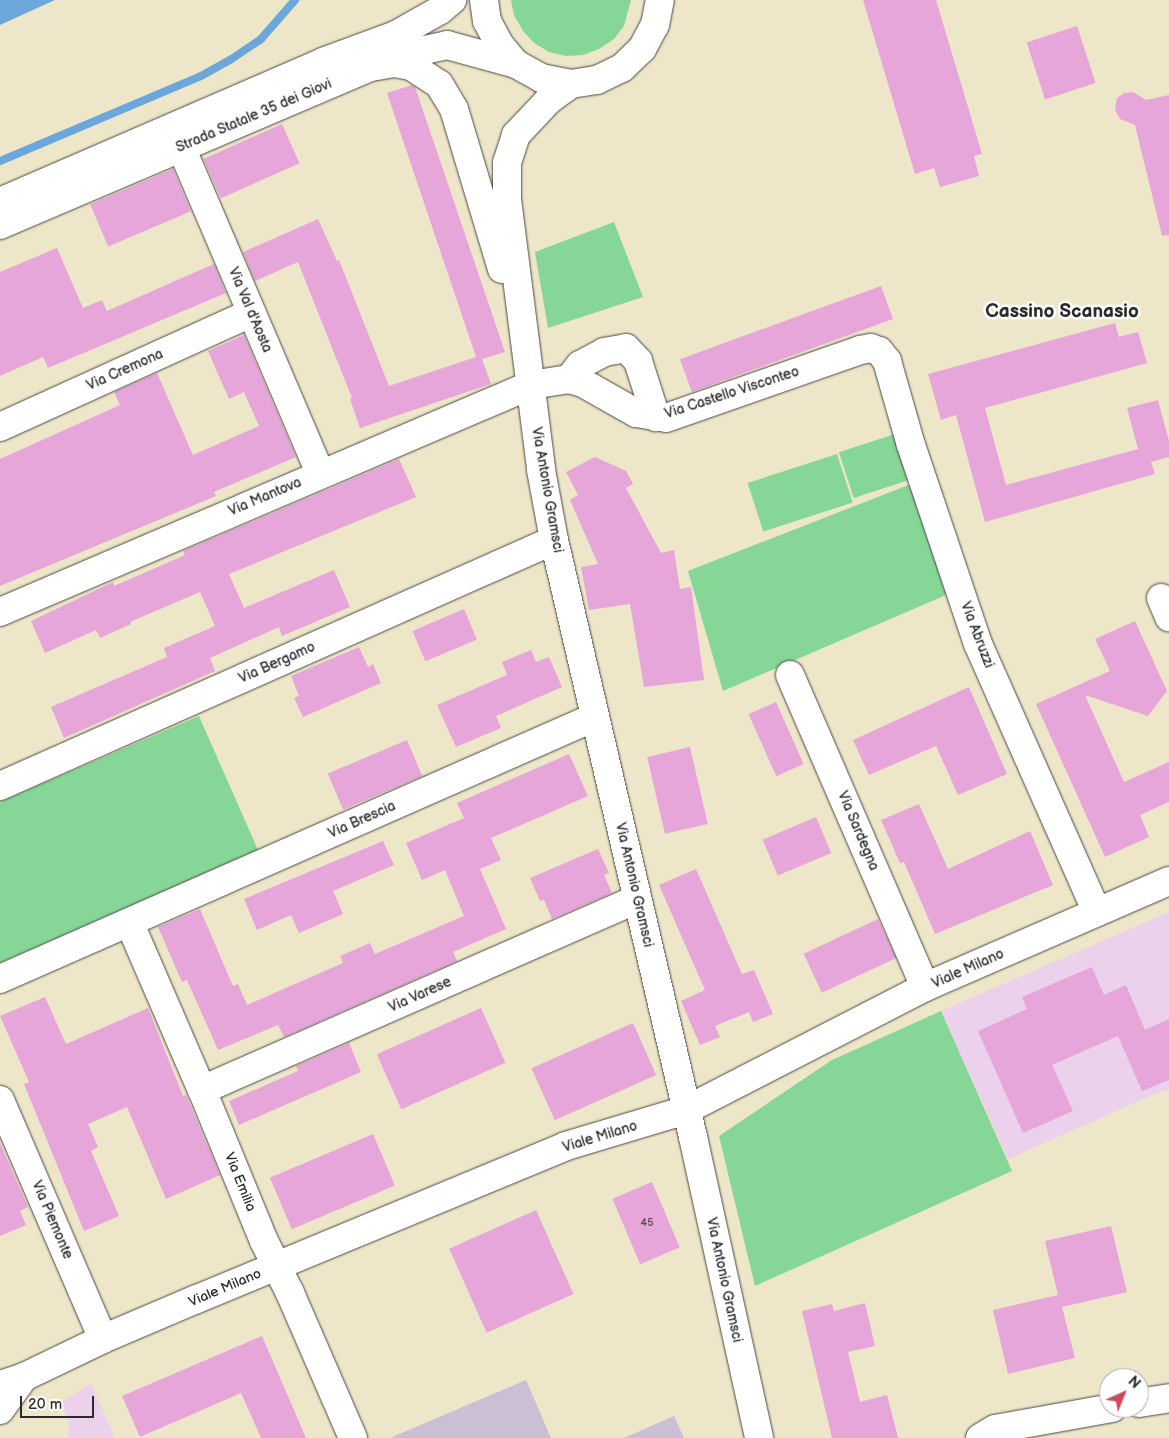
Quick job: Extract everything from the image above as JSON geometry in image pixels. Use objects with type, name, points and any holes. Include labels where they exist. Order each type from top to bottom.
[{"type":"street","name":"Strada Statale 35 dei Giovi","points":[[0,202],[323,62],[396,35],[440,10],[452,0]]},
{"type":"street","points":[[484,0],[487,21],[498,44],[516,64],[541,78],[571,84],[598,80],[622,68],[642,49],[656,25],[660,0]]},
{"type":"street","name":"Strada Statale 35 dei Giovi","points":[[0,225],[372,67],[415,52],[447,45],[516,64]]},
{"type":"street","name":"Via Antonio Gramsci","points":[[372,67],[394,63],[411,66],[439,84],[454,109],[522,330]]},
{"type":"street","name":"Via Antonio Gramsci","points":[[571,84],[548,101],[516,135],[507,163],[507,199],[541,470],[554,540],[686,1110],[759,1438]]},
{"type":"street","name":"Via Val d'Aosta","points":[[180,148],[320,473]]},
{"type":"street","name":"Via Cremona","points":[[0,427],[251,313]]},
{"type":"street","points":[[530,384],[569,379],[580,365],[604,352],[626,348],[638,361],[656,417]]},
{"type":"street","name":"Via Castello Visconteo","points":[[569,379],[583,384],[636,413],[666,418],[860,350],[871,348],[879,351]]},
{"type":"street","name":"Via Abruzzi","points":[[879,351],[888,361],[911,445],[978,644],[1097,912]]},
{"type":"street","name":"Via Mantova","points":[[0,612],[530,384]]},
{"type":"street","name":"Via Bergamo","points":[[0,786],[554,540]]},
{"type":"street","name":"Via Sardegna","points":[[790,675],[925,987]]},
{"type":"street","name":"Via Brescia","points":[[0,980],[595,717]]},
{"type":"street","name":"Viale Milano","points":[[0,1410],[12,1381],[103,1340],[566,1146],[686,1110],[925,987],[1169,881]]},
{"type":"street","name":"Via Varese","points":[[202,1090],[637,898]]},
{"type":"street","name":"Via Emilia","points":[[130,924],[264,1240],[278,1266],[353,1438]]},
{"type":"street","name":"Via Piemonte","points":[[0,1100],[103,1340]]},
{"type":"street","points":[[1149,1401],[1169,1398]]},
{"type":"street","points":[[980,1438],[995,1429],[1099,1410]]},
{"type":"shaded area","points":[[1169,912],[1169,1092],[1164,1090],[1008,1159],[941,1011]]},
{"type":"shaded area","points":[[526,1380],[551,1438],[390,1438]]},
{"type":"shaded area","points":[[91,1384],[115,1438],[67,1438],[70,1425],[61,1402]]},
{"type":"shaded area","points":[[674,1416],[684,1438],[624,1438]]},
{"type":"green space","points":[[511,0],[631,0],[624,26],[614,39],[599,49],[583,55],[566,56],[549,52],[534,43],[523,31],[514,15]]},
{"type":"green space","points":[[614,222],[643,297],[548,328],[535,252]]},
{"type":"green space","points":[[895,434],[910,480],[854,498],[839,452]]},
{"type":"green space","points":[[837,454],[853,503],[763,532],[748,483]]},
{"type":"green space","points":[[911,484],[946,595],[723,691],[688,571]]},
{"type":"green space","points":[[199,716],[258,850],[0,963],[0,802]]},
{"type":"green space","points":[[941,1011],[1012,1171],[755,1286],[719,1136],[832,1060]]},
{"type":"water","points":[[0,0],[55,0],[0,25]]},
{"type":"building","points":[[863,0],[936,0],[982,154],[974,156],[979,176],[940,187],[934,168],[915,174]]},
{"type":"building","points":[[1077,26],[1096,83],[1045,99],[1027,42]]},
{"type":"building","points":[[412,85],[415,87],[505,352],[482,359],[491,384],[360,428],[350,399],[352,398],[298,262],[255,281],[243,252],[318,219],[337,261],[339,260],[389,386],[476,357],[387,93]]},
{"type":"building","points":[[1133,92],[1146,100],[1169,95],[1169,235],[1162,236],[1135,125],[1120,119],[1115,110],[1117,98],[1124,93]]},
{"type":"building","points":[[282,124],[299,163],[221,198],[203,159]]},
{"type":"building","points":[[173,169],[191,211],[108,247],[90,204]]},
{"type":"building","points":[[57,248],[83,308],[102,300],[107,311],[214,264],[226,293],[48,368],[43,357],[0,376],[0,272]]},
{"type":"building","points":[[881,286],[893,319],[692,392],[680,359]]},
{"type":"building","points":[[1115,323],[1119,337],[1138,332],[1147,363],[985,408],[1006,485],[1138,449],[1127,408],[1158,400],[1169,441],[1169,457],[1151,462],[1155,474],[985,522],[956,415],[941,420],[928,374]]},
{"type":"building","points":[[244,335],[296,457],[214,492],[216,496],[0,586],[0,459],[120,405],[114,392],[157,373],[193,455],[259,426],[244,392],[229,399],[208,351]]},
{"type":"building","points":[[595,457],[626,471],[633,484],[626,488],[661,553],[674,550],[680,589],[691,587],[704,680],[644,687],[630,604],[589,610],[581,567],[598,564],[570,500],[578,495],[566,472]]},
{"type":"building","points":[[399,459],[416,497],[229,574],[244,608],[334,570],[350,607],[282,636],[279,627],[210,658],[215,671],[64,738],[51,707],[167,657],[164,648],[215,626],[200,592],[130,622],[131,624],[100,638],[96,630],[45,653],[31,621],[113,582],[114,586],[185,555],[183,551]]},
{"type":"building","points":[[464,609],[477,639],[425,661],[412,631]]},
{"type":"building","points":[[1135,621],[1167,691],[1148,716],[1085,695],[1124,782],[1169,762],[1169,802],[1140,815],[1149,837],[1105,857],[1036,704],[1110,671],[1095,639]]},
{"type":"building","points":[[359,647],[368,667],[373,664],[381,683],[303,717],[294,698],[299,696],[291,676]]},
{"type":"building","points":[[531,650],[536,662],[549,657],[562,687],[496,716],[501,728],[456,747],[437,705],[507,675],[502,662]]},
{"type":"building","points":[[969,687],[1007,774],[958,795],[936,746],[869,775],[853,740]]},
{"type":"building","points":[[776,702],[804,764],[776,776],[749,714]]},
{"type":"building","points":[[407,740],[422,776],[343,810],[328,774]]},
{"type":"building","points":[[690,747],[708,824],[665,834],[647,757]]},
{"type":"building","points":[[569,754],[588,796],[491,838],[501,860],[480,869],[506,929],[453,952],[457,961],[284,1037],[278,1025],[218,1050],[187,980],[182,982],[158,927],[200,909],[233,986],[238,984],[247,1005],[343,963],[340,956],[370,943],[375,954],[464,916],[445,870],[422,880],[406,843],[464,818],[457,803]]},
{"type":"building","points":[[919,804],[948,869],[1030,831],[1053,885],[935,934],[904,862],[900,863],[881,820]]},
{"type":"building","points":[[816,817],[831,853],[778,876],[763,840]]},
{"type":"building","points":[[383,841],[394,865],[333,891],[343,914],[299,933],[291,915],[257,930],[244,899]]},
{"type":"building","points":[[598,849],[609,873],[604,875],[612,893],[552,919],[544,900],[540,901],[530,878]]},
{"type":"building","points":[[696,869],[742,974],[754,970],[773,1014],[753,1022],[749,1012],[715,1026],[720,1037],[700,1045],[681,1001],[705,990],[659,885]]},
{"type":"building","points":[[878,919],[896,958],[822,993],[804,954]]},
{"type":"building","points":[[1092,967],[1104,995],[1126,985],[1145,1030],[1169,1019],[1169,1080],[1142,1091],[1118,1036],[1052,1065],[1073,1111],[1023,1133],[978,1031],[1027,1009],[1022,997]]},
{"type":"building","points":[[45,997],[66,1044],[148,1008],[183,1096],[186,1095],[220,1175],[166,1199],[127,1107],[88,1124],[98,1147],[91,1151],[119,1216],[84,1231],[24,1084],[29,1082],[0,1016]]},
{"type":"building","points":[[481,1008],[505,1063],[401,1109],[377,1054]]},
{"type":"building","points":[[633,1023],[656,1075],[555,1120],[532,1068]]},
{"type":"building","points":[[349,1043],[361,1072],[239,1125],[229,1101],[298,1071],[296,1066]]},
{"type":"building","points":[[373,1134],[395,1186],[292,1229],[270,1178]]},
{"type":"building","points":[[0,1143],[28,1207],[20,1211],[26,1225],[0,1236]]},
{"type":"building","points":[[652,1182],[680,1247],[640,1264],[612,1199]]},
{"type":"building","points":[[536,1210],[573,1294],[487,1333],[449,1249]]},
{"type":"building","points":[[1111,1226],[1127,1292],[1062,1307],[1075,1358],[1008,1374],[993,1310],[1058,1295],[1045,1241]]},
{"type":"building","points":[[865,1303],[875,1346],[848,1352],[860,1402],[887,1395],[898,1438],[832,1438],[802,1311],[832,1304],[834,1311]]},
{"type":"building","points":[[262,1336],[306,1438],[261,1438],[241,1393],[140,1437],[122,1396]]},
{"type":"waterway","points":[[0,161],[201,76],[230,60],[261,39],[295,0]]},
{"type":"district","name":"Cassino Scanasio","points":[[1062,312]]}]
